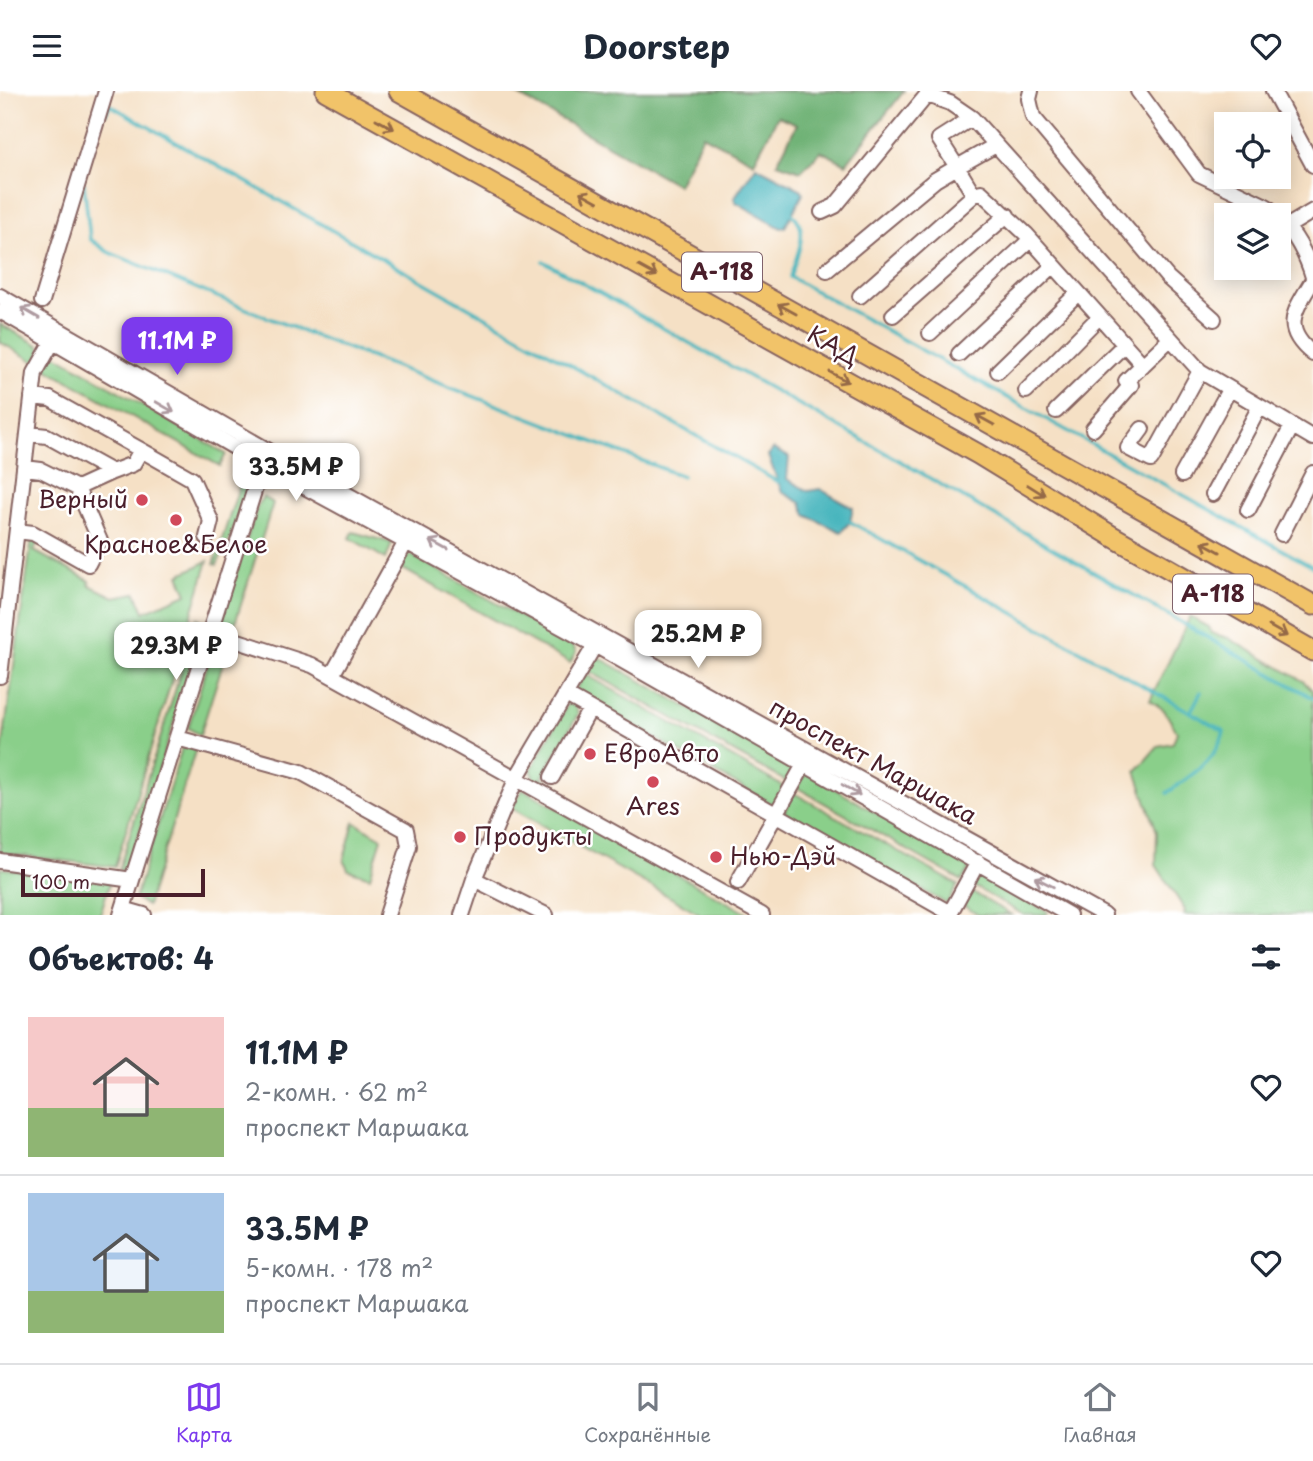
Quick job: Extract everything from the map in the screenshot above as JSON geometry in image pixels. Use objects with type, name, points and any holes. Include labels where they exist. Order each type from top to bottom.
[{"type":"highway","name":"КАД","points":[[326,91],[978,454],[1112,536],[1313,651]]},
{"type":"highway","name":"КАД","points":[[398,91],[1313,605]]},
{"type":"street","points":[[41,301],[106,91]]},
{"type":"street","points":[[1031,91],[1029,99],[1033,117],[1168,278],[1214,320]]},
{"type":"street","points":[[1138,91],[1199,174],[1260,203]]},
{"type":"street","points":[[1273,91],[1313,165]]},
{"type":"street","points":[[822,212],[835,206],[927,95],[950,103],[972,118],[1200,371],[1291,428],[1313,438]]},
{"type":"street","points":[[972,118],[939,139],[974,195]]},
{"type":"street","points":[[827,270],[935,180],[996,145]]},
{"type":"street","points":[[860,296],[974,195],[981,192],[1007,215],[1143,365]]},
{"type":"street","points":[[1291,217],[1313,211]]},
{"type":"street","points":[[893,315],[1007,215]]},
{"type":"street","points":[[1291,235],[1309,263],[1313,279],[1294,312],[1293,331],[1300,344],[1313,354]]},
{"type":"street","points":[[930,333],[1030,240]]},
{"type":"street","points":[[959,354],[1053,266]]},
{"type":"street","points":[[998,371],[1078,293]]},
{"type":"street","name":"проспект Маршака","points":[[0,296],[56,335],[406,542],[805,763],[1069,915]]},
{"type":"street","name":"проспект Маршака","points":[[0,311],[56,335]]},
{"type":"street","points":[[1026,391],[1099,317]]},
{"type":"street","points":[[0,676],[6,583],[17,531],[35,373],[56,335]]},
{"type":"street","points":[[1093,429],[1131,386],[1126,381],[1170,339]]},
{"type":"street","points":[[1056,411],[1124,345]]},
{"type":"street","points":[[1142,429],[1128,449],[1151,460],[1200,371]]},
{"type":"street","points":[[1182,475],[1229,390]]},
{"type":"street","points":[[32,397],[50,399],[192,479],[211,521],[207,537]]},
{"type":"street","points":[[1213,494],[1259,408]]},
{"type":"street","points":[[1248,510],[1291,428]]},
{"type":"street","points":[[29,434],[47,436],[112,472]]},
{"type":"street","points":[[78,488],[133,464],[141,450]]},
{"type":"street","points":[[144,915],[122,912],[255,488],[273,461]]},
{"type":"street","name":"проспект Маршака","points":[[273,461],[1096,913]]},
{"type":"street","points":[[17,531],[33,533],[88,564],[100,541],[78,488],[41,470],[24,468]]},
{"type":"street","points":[[1282,534],[1313,473]]},
{"type":"street","points":[[332,675],[406,542]]},
{"type":"street","points":[[210,632],[290,657],[332,675],[762,915]]},
{"type":"street","points":[[462,915],[474,879],[517,777],[595,645]]},
{"type":"street","points":[[566,695],[949,914],[978,862]]},
{"type":"street","points":[[552,777],[590,709]]},
{"type":"street","points":[[177,738],[301,772],[406,830],[409,846],[387,915]]},
{"type":"street","points":[[738,881],[805,763]]},
{"type":"street","points":[[0,861],[132,880]]},
{"type":"street","points":[[474,879],[546,915]]},
{"type":"green space","points":[[511,91],[904,91],[846,164],[821,151],[801,171],[777,163],[797,124],[778,116],[754,162],[703,135],[678,185]]},
{"type":"green space","points":[[0,324],[40,346],[41,351],[35,362],[0,342]]},
{"type":"green space","points":[[55,354],[226,454],[220,466],[44,367]]},
{"type":"green space","points":[[240,484],[247,488],[231,535],[217,565],[214,564]]},
{"type":"green space","points":[[263,497],[273,503],[232,633],[220,626],[258,504]]},
{"type":"green space","points":[[353,532],[392,543],[386,559],[350,538]]},
{"type":"green space","points":[[32,538],[38,542],[34,551],[90,581],[89,585],[114,597],[136,593],[144,612],[187,594],[179,575],[208,561],[115,867],[0,853],[0,764]]},
{"type":"green space","points":[[404,555],[411,555],[573,646],[576,652],[570,663],[398,566]]},
{"type":"green space","points":[[1190,617],[1209,627],[1211,633],[1228,638],[1303,681],[1313,691],[1313,915],[1184,915],[1185,910],[1156,865],[1157,832],[1136,771],[1158,746],[1173,743],[1177,732],[1164,710],[1150,700]]},
{"type":"green space","points":[[198,618],[195,655],[128,869],[121,871],[119,869]]},
{"type":"green space","points":[[220,641],[229,644],[200,735],[188,728],[214,644]]},
{"type":"green space","points":[[600,658],[795,768],[787,782],[587,670],[593,659]]},
{"type":"green space","points":[[585,674],[784,787],[773,805],[574,692]]},
{"type":"green space","points":[[568,703],[576,707],[578,714],[542,778],[559,788],[556,792],[536,781],[531,770]]},
{"type":"green space","points":[[188,745],[196,748],[147,906],[135,898],[182,748]]},
{"type":"green space","points":[[806,772],[970,868],[962,881],[798,788]]},
{"type":"green space","points":[[523,789],[750,915],[702,915],[511,808]]},
{"type":"green space","points":[[794,793],[958,885],[947,904],[784,812]]},
{"type":"green space","points":[[354,822],[382,838],[370,877],[348,870],[344,859]]},
{"type":"green space","points":[[0,868],[110,882],[100,915],[0,915]]},
{"type":"green space","points":[[978,873],[1048,912],[1046,915],[1024,915],[971,885]]},
{"type":"green space","points":[[968,890],[1012,915],[979,915],[960,904]]},
{"type":"water","points":[[756,166],[802,190],[803,194],[785,227],[781,228],[736,202],[734,198]]},
{"type":"water","points":[[773,449],[789,457],[787,479],[808,491],[820,489],[853,508],[850,522],[841,532],[806,515],[801,503],[782,492],[768,456]]},
{"type":"waterway","points":[[106,113],[110,105],[778,482]]},
{"type":"waterway","points":[[84,184],[90,239],[108,252],[271,319],[682,476]]},
{"type":"waterway","points":[[792,214],[798,220],[801,235],[790,277],[1313,567]]},
{"type":"waterway","points":[[543,261],[891,456],[1313,698]]},
{"type":"waterway","points":[[847,520],[1224,731],[1221,742],[1209,759],[1167,793]]},
{"type":"waterway","points":[[1191,711],[1201,692]]},
{"type":"place","name":"Верный","points":[[142,500]]},
{"type":"place","name":"Красное&Белое","points":[[176,520]]},
{"type":"place","name":"ЕвроАвто","points":[[590,754]]},
{"type":"place","name":"Ares","points":[[653,782]]},
{"type":"place","name":"Продукты","points":[[460,837]]},
{"type":"place","name":"Нью-Дэй","points":[[716,857]]}]
